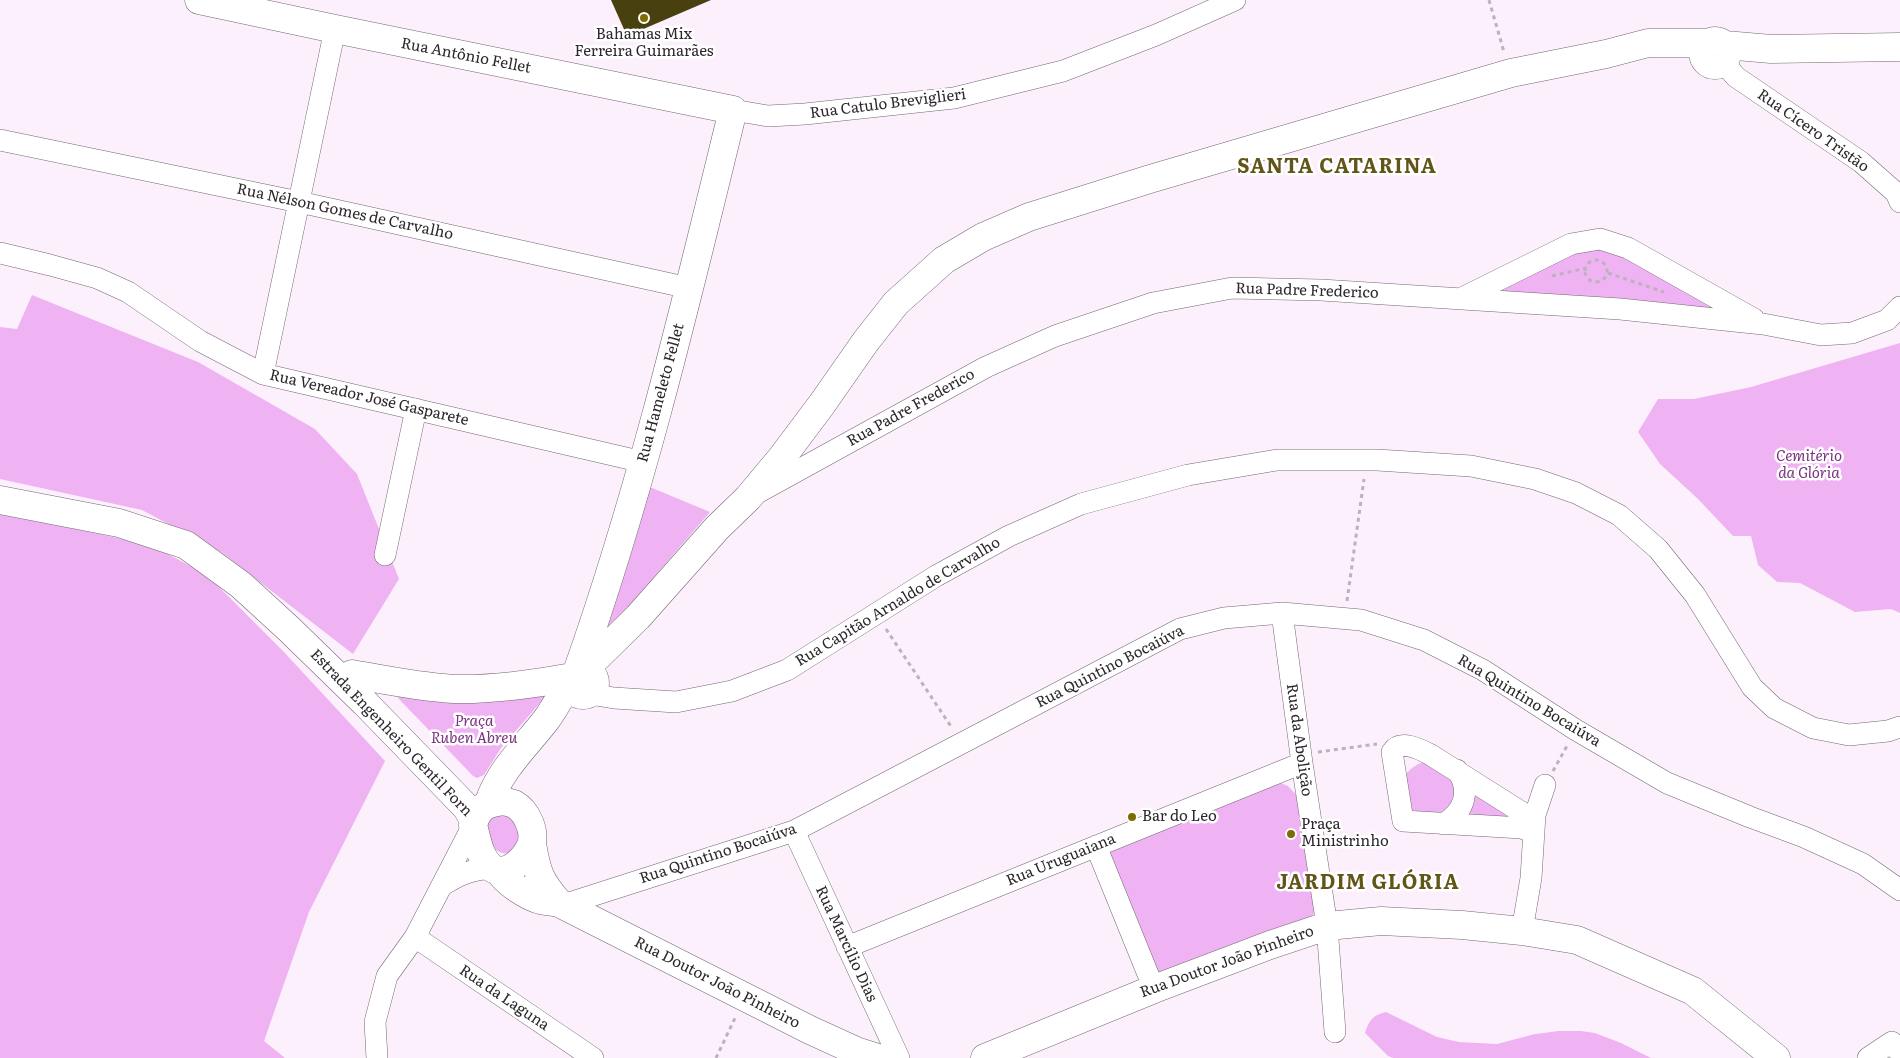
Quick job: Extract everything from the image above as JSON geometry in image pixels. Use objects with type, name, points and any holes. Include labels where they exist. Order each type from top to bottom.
[{"type":"main road","name":"Rua Antônio Fellet","points":[[199,0],[733,110]]},
{"type":"main road","points":[[487,811],[526,815],[532,832],[532,844],[519,862],[509,869],[496,870],[482,855],[487,811],[493,789],[517,755],[618,636],[644,610],[717,528],[748,498],[789,449],[866,341],[896,304],[944,260],[983,238],[1030,217],[1150,179],[1511,73],[1606,54],[1717,54],[1772,49],[1900,47]]},
{"type":"main road","name":"Rua Hameleto Fellet","points":[[577,682],[643,462],[690,288],[733,110]]},
{"type":"main road","name":"Estrada Engenheiro Gentil Forn","points":[[0,500],[119,523],[186,545],[241,585],[308,646],[467,808],[487,811]]},
{"type":"main road","name":"Estrada Engenheiro Gentil Forn","points":[[308,646],[379,694],[487,811]]},
{"type":"main road","points":[[352,674],[452,688],[475,689],[577,682]]},
{"type":"main road","name":"Rua Doutor João Pinheiro","points":[[532,844],[543,885],[560,903]]},
{"type":"main road","name":"Rua Doutor João Pinheiro","points":[[496,870],[502,878],[513,886],[540,900],[560,903],[744,998],[856,1051],[878,1058]]},
{"type":"main road","name":"Rua Doutor João Pinheiro","points":[[985,1058],[1154,989],[1270,945],[1328,926],[1381,921],[1462,925],[1522,931],[1577,940],[1692,992],[1776,1058]]},
{"type":"street","name":"Rua Catulo Breviglieri","points":[[733,110],[768,116],[805,114],[954,98],[1063,71],[1156,35],[1235,0]]},
{"type":"street","points":[[263,374],[335,29]]},
{"type":"street","name":"Rua Cícero Tristão","points":[[1717,54],[1736,77],[1861,162],[1896,193],[1900,202]]},
{"type":"street","name":"Rua Nélson Gomes de Carvalho","points":[[0,140],[299,202],[690,288]]},
{"type":"street","points":[[1461,298],[1571,244],[1600,240],[1628,248],[1762,324],[1821,335],[1852,333],[1887,320],[1900,306]]},
{"type":"street","name":"Rua Vereador José Gasparete","points":[[0,253],[96,278],[128,292],[200,341],[263,374],[643,462]]},
{"type":"street","name":"Rua Padre Frederico","points":[[748,498],[986,367],[1054,336],[1153,302],[1232,288],[1320,290],[1461,298],[1620,309],[1762,324]]},
{"type":"street","points":[[385,555],[416,409]]},
{"type":"street","name":"Rua Capitão Arnaldo de Carvalho","points":[[577,682],[614,698],[676,702],[732,691],[787,670],[936,576],[1009,536],[1080,504],[1188,475],[1277,460],[1367,461],[1471,466],[1535,479],[1576,493],[1620,515],[1658,549],[1695,595],[1752,687],[1774,708],[1813,728],[1850,735],[1888,731],[1900,727]]},
{"type":"street","name":"Rua Quintino Bocaiúva","points":[[560,903],[794,830],[962,744],[1180,628],[1224,618],[1282,612],[1361,620],[1424,640],[1483,670],[1576,730],[1667,783],[1750,818],[1804,837],[1863,864],[1900,890]]},
{"type":"street","name":"Rua da Abolição","points":[[1282,612],[1301,758],[1328,926],[1335,1032]]},
{"type":"street","points":[[1400,747],[1420,749],[1457,770],[1529,817],[1534,829],[1403,821],[1392,752],[1400,747]]},
{"type":"street","name":"Rua Uruguaiana","points":[[848,947],[1096,846],[1301,758]]},
{"type":"street","points":[[1443,824],[1457,814],[1465,795],[1464,785],[1457,770]]},
{"type":"street","points":[[1522,931],[1531,878],[1536,810],[1544,785]]},
{"type":"street","points":[[377,1058],[375,1022],[387,976],[415,937],[487,811]]},
{"type":"street","name":"Rua Marcílio Dias","points":[[794,830],[899,1058]]},
{"type":"street","points":[[1096,846],[1154,989]]},
{"type":"street","points":[[444,884],[459,874],[470,870],[496,870]]},
{"type":"street","name":"Rua da Laguna","points":[[415,937],[593,1058]]},
{"type":"street","points":[[1868,1058],[1892,1042],[1900,1053]]},
{"type":"path","points":[[1489,0],[1511,73]]},
{"type":"path","points":[[1597,260],[1604,263],[1608,269],[1604,279],[1598,282],[1591,281],[1585,272],[1590,262],[1597,260]]},
{"type":"path","points":[[1344,618],[1367,461]]},
{"type":"path","points":[[876,614],[962,744]]},
{"type":"path","points":[[1544,785],[1576,730]]},
{"type":"path","points":[[1301,758],[1384,743],[1400,747]]},
{"type":"path","points":[[716,1058],[744,998]]},
{"type":"green space","points":[[1599,246],[1624,253],[1734,315],[1485,292],[1572,250]]},
{"type":"green space","points":[[32,295],[198,362],[315,429],[357,474],[399,579],[353,654],[221,552],[142,510],[0,479],[0,327],[17,329]]},
{"type":"green space","name":"Cemitério da Glória","points":[[1900,343],[1900,613],[1891,609],[1855,612],[1800,583],[1777,582],[1758,565],[1751,536],[1733,536],[1698,499],[1660,464],[1638,432],[1658,399],[1694,399],[1751,387]]},
{"type":"green space","points":[[645,485],[710,512],[597,643]]},
{"type":"green space","points":[[0,513],[151,545],[207,575],[283,651],[385,761],[309,912],[264,1041],[285,1058],[0,1058]]},
{"type":"green space","name":"Praça Ruben Abreu","points":[[540,689],[546,696],[501,748],[484,775],[477,778],[398,698],[398,696]]},
{"type":"green space","points":[[1423,762],[1457,775],[1455,812],[1411,816],[1401,781],[1410,769]]},
{"type":"green space","points":[[1278,782],[1288,786],[1299,798],[1316,911],[1312,916],[1168,977],[1157,972],[1106,852]]},
{"type":"green space","points":[[1466,785],[1525,816],[1451,821]]},
{"type":"green space","points":[[508,811],[520,831],[515,847],[512,851],[504,853],[492,847],[486,821],[488,817]]},
{"type":"green space","points":[[1386,1012],[1437,1037],[1459,1042],[1497,1044],[1535,1034],[1581,1031],[1595,1033],[1621,1043],[1651,1058],[1393,1058],[1388,1056],[1365,1033],[1372,1019]]},
{"type":"building","name":"Bahamas Mix Ferreira Guimarães","points":[[611,0],[711,0],[627,36]]},
{"type":"place","name":"Bahamas Mix Ferreira Guimarães","points":[[644,18]]},
{"type":"place","name":"Bar do Leo","points":[[1132,817]]},
{"type":"place","name":"Praça Ministrinho","points":[[1291,834]]},
{"type":"district","name":"SANTA CATARINA","points":[[1337,167]]},
{"type":"district","name":"JARDIM GLÓRIA","points":[[1368,883]]}]
